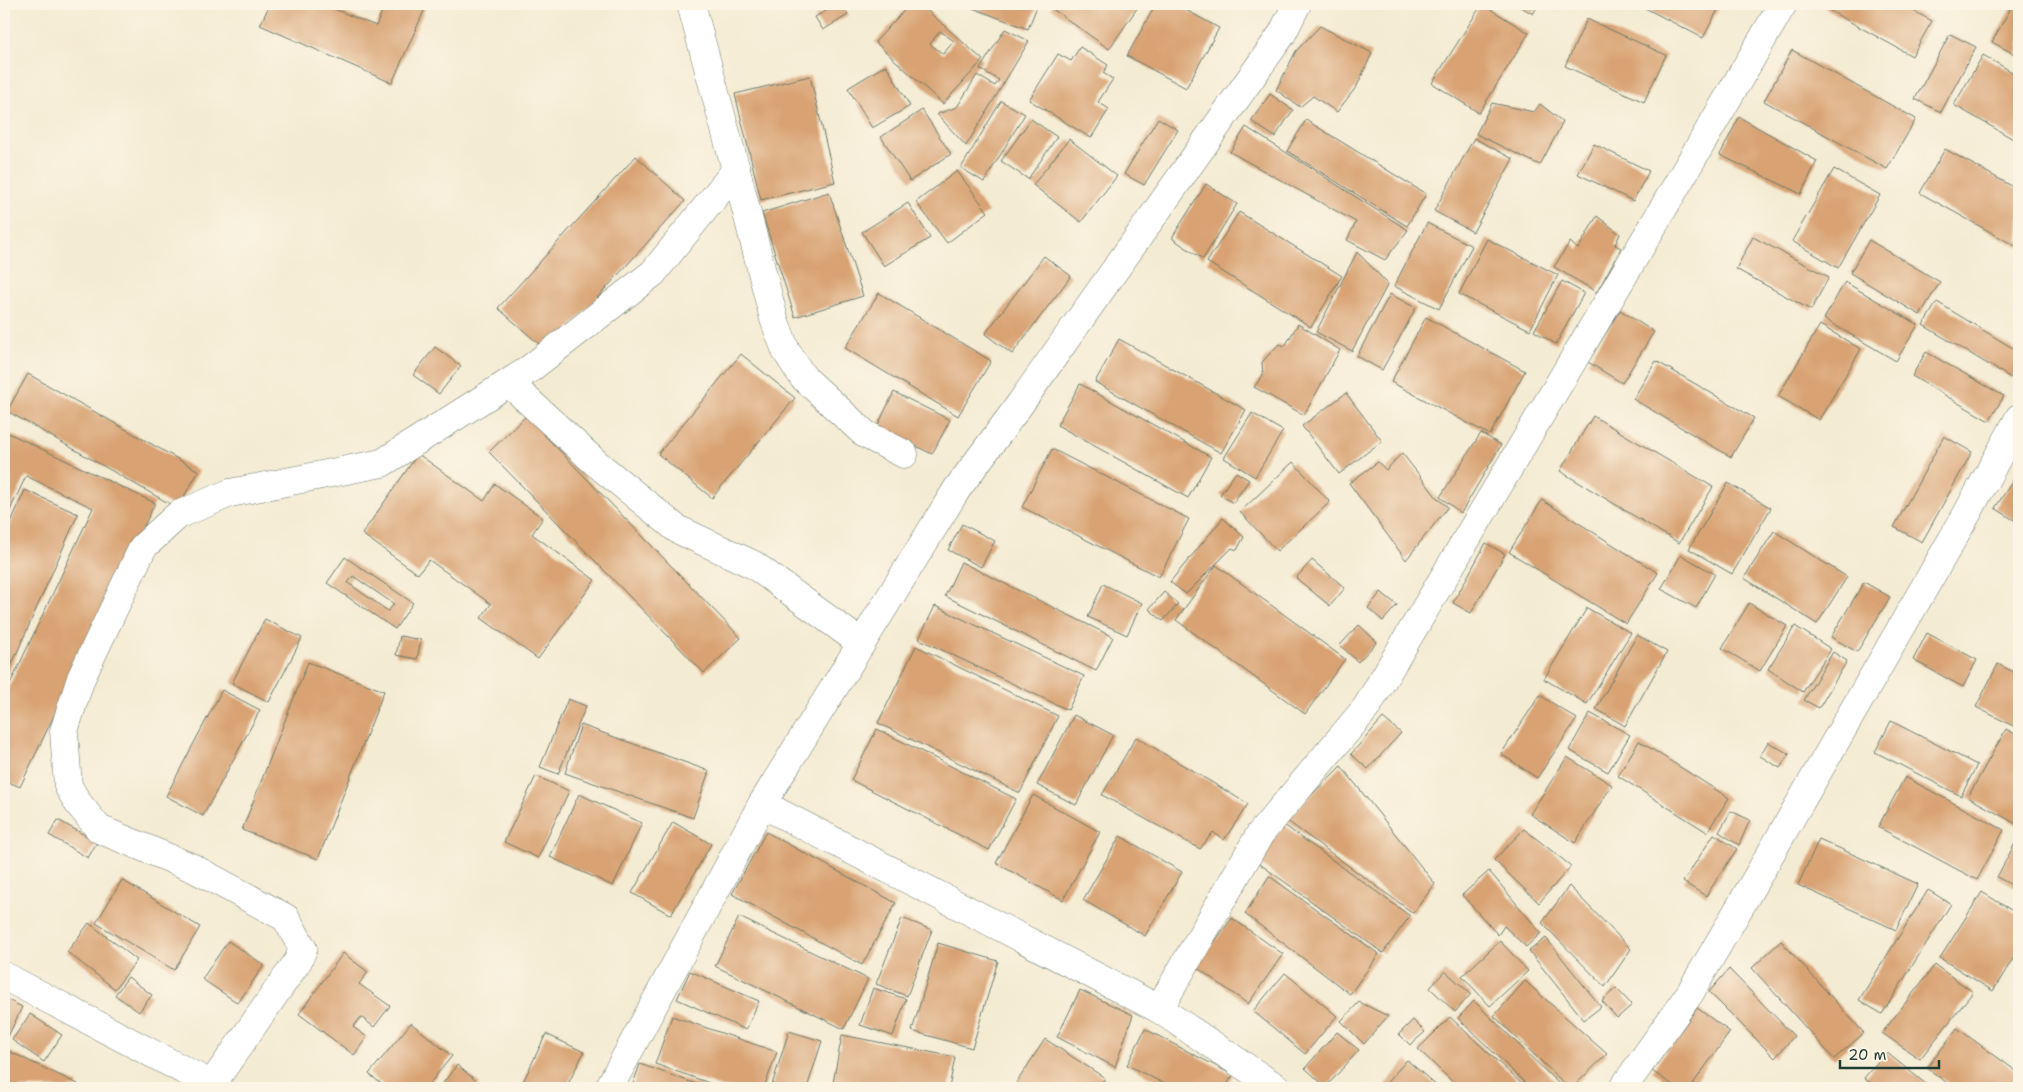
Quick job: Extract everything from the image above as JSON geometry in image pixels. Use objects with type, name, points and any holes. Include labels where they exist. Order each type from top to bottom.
[{"type":"street","points":[[691,4],[774,319],[786,351],[803,377],[865,434],[904,454]]},
{"type":"street","points":[[609,1088],[762,804],[957,489],[1015,411],[1282,34],[1298,4]]},
{"type":"street","points":[[1159,1009],[1260,834],[1366,708],[1642,245],[1783,4]]},
{"type":"street","points":[[4,976],[215,1086],[298,961],[303,949],[286,918],[193,868],[99,829],[78,803],[68,786],[64,731],[81,678],[143,547],[178,515],[230,493],[382,463],[528,371],[653,273],[736,170]]},
{"type":"street","points":[[509,383],[596,463],[677,529],[754,565],[861,643]]},
{"type":"street","points":[[1623,1088],[1690,993],[1963,520],[2019,418]]},
{"type":"street","points":[[762,804],[1159,1009],[1277,1088]]},
{"type":"building","points":[[270,4],[328,4],[327,6],[376,26],[385,4],[427,4],[392,83],[260,25]]},
{"type":"building","points":[[841,4],[848,15],[823,30],[815,17]]},
{"type":"building","points":[[910,4],[920,4],[983,60],[943,104],[875,42]],"holes":[[[940,31],[954,41],[943,54],[930,44]]]},
{"type":"building","points":[[962,4],[1038,4],[1028,29]]},
{"type":"building","points":[[1054,4],[1140,4],[1109,49],[1051,8]]},
{"type":"building","points":[[1156,4],[1175,4],[1219,28],[1186,88],[1127,56]]},
{"type":"building","points":[[1482,4],[1529,33],[1479,113],[1432,83]]},
{"type":"building","points":[[1516,4],[1539,4],[1533,14]]},
{"type":"building","points":[[1647,4],[1721,4],[1703,38],[1645,8]]},
{"type":"building","points":[[1827,4],[1901,4],[1932,21],[1912,56],[1825,8]]},
{"type":"building","points":[[2013,4],[2019,4],[2019,49],[2016,55],[1992,42]]},
{"type":"building","points":[[1587,19],[1666,55],[1644,102],[1565,66]]},
{"type":"building","points":[[1320,26],[1372,53],[1357,86],[1337,112],[1313,96],[1300,107],[1276,90],[1296,51]]},
{"type":"building","points":[[1005,29],[1029,41],[966,146],[937,114],[957,107],[977,75],[995,86],[999,80],[980,69]]},
{"type":"building","points":[[1950,34],[1976,47],[1941,112],[1915,99]]},
{"type":"building","points":[[1080,47],[1108,65],[1103,73],[1113,79],[1098,102],[1109,109],[1091,138],[1029,100],[1058,54],[1071,61]]},
{"type":"building","points":[[1792,50],[1916,119],[1887,169],[1764,101]]},
{"type":"building","points":[[1983,55],[2019,76],[2019,134],[2015,140],[1954,105]]},
{"type":"building","points":[[886,65],[910,106],[872,128],[848,88]]},
{"type":"building","points":[[810,76],[835,182],[761,200],[735,94]]},
{"type":"building","points":[[1270,94],[1293,110],[1275,137],[1251,121]]},
{"type":"building","points":[[1001,101],[1025,114],[984,182],[961,168]]},
{"type":"building","points":[[1492,103],[1534,112],[1540,104],[1563,122],[1540,165],[1476,134]]},
{"type":"building","points":[[922,110],[951,154],[910,181],[881,137]]},
{"type":"building","points":[[1739,117],[1817,161],[1801,194],[1720,155]]},
{"type":"building","points":[[1158,118],[1178,130],[1144,185],[1124,174]]},
{"type":"building","points":[[1031,119],[1057,137],[1028,179],[1001,161]]},
{"type":"building","points":[[1306,120],[1426,194],[1407,226],[1287,151]]},
{"type":"building","points":[[1246,127],[1408,230],[1385,260],[1347,240],[1356,222],[1230,152]]},
{"type":"building","points":[[1474,138],[1513,159],[1473,232],[1434,211]]},
{"type":"building","points":[[1069,139],[1117,176],[1081,222],[1033,185]]},
{"type":"building","points":[[1594,144],[1649,171],[1633,201],[1578,174]]},
{"type":"building","points":[[1945,149],[2019,190],[2019,248],[1920,193]]},
{"type":"building","points":[[636,156],[685,201],[548,352],[498,308]]},
{"type":"building","points":[[1834,169],[1880,195],[1838,268],[1792,241]]},
{"type":"building","points":[[957,171],[988,212],[947,243],[916,202]]},
{"type":"building","points":[[1206,184],[1237,204],[1203,259],[1173,239],[1173,236]]},
{"type":"building","points":[[829,192],[863,296],[795,317],[762,213]]},
{"type":"building","points":[[908,203],[930,238],[884,266],[862,232]]},
{"type":"building","points":[[1239,212],[1342,276],[1311,327],[1207,262]]},
{"type":"building","points":[[1597,216],[1620,234],[1615,245],[1621,248],[1597,292],[1554,267],[1570,242],[1578,249]]},
{"type":"building","points":[[1427,223],[1472,246],[1439,309],[1394,286]]},
{"type":"building","points":[[1753,237],[1829,277],[1811,310],[1736,269]]},
{"type":"building","points":[[1487,239],[1558,275],[1530,330],[1459,294]]},
{"type":"building","points":[[1869,240],[1940,282],[1920,315],[1850,273]]},
{"type":"building","points":[[1357,252],[1388,284],[1352,351],[1316,332]]},
{"type":"building","points":[[1044,256],[1071,276],[1012,354],[985,334]]},
{"type":"building","points":[[1562,281],[1584,293],[1556,344],[1534,331]]},
{"type":"building","points":[[1845,282],[1918,325],[1896,361],[1824,319]]},
{"type":"building","points":[[879,293],[991,361],[958,416],[845,348]]},
{"type":"building","points":[[1390,294],[1416,308],[1382,370],[1357,356]]},
{"type":"building","points":[[1937,302],[2019,352],[2019,364],[2011,378],[1923,325]]},
{"type":"building","points":[[1620,310],[1654,332],[1622,383],[1588,362]]},
{"type":"building","points":[[1426,317],[1525,371],[1490,435],[1391,382]]},
{"type":"building","points":[[1298,324],[1340,350],[1304,415],[1254,387],[1263,375],[1262,362],[1279,344],[1285,346]]},
{"type":"building","points":[[1820,325],[1861,349],[1819,420],[1778,396]]},
{"type":"building","points":[[1119,339],[1246,410],[1221,453],[1095,382]]},
{"type":"building","points":[[435,347],[461,366],[439,394],[413,375]]},
{"type":"building","points":[[1926,352],[2004,396],[1989,421],[1912,376]]},
{"type":"building","points":[[741,354],[795,398],[712,498],[658,454]]},
{"type":"building","points":[[1656,361],[1754,418],[1731,457],[1633,399]]},
{"type":"building","points":[[28,374],[199,471],[177,508],[7,411]]},
{"type":"building","points":[[1080,384],[1211,457],[1188,498],[1057,425]]},
{"type":"building","points":[[894,392],[950,420],[932,454],[877,427]]},
{"type":"building","points":[[1346,393],[1382,441],[1339,474],[1302,426]]},
{"type":"building","points":[[1252,413],[1283,431],[1255,477],[1224,458]]},
{"type":"building","points":[[526,416],[741,638],[704,673],[489,452]]},
{"type":"building","points":[[1593,416],[1713,487],[1679,543],[1560,471]]},
{"type":"building","points":[[4,431],[155,503],[20,787],[4,780],[4,697],[93,508],[26,476],[4,523]]},
{"type":"building","points":[[1481,433],[1501,445],[1461,513],[1440,497]]},
{"type":"building","points":[[1944,436],[1972,452],[1922,542],[1894,527]]},
{"type":"building","points":[[1052,449],[1189,519],[1159,577],[1022,507]]},
{"type":"building","points":[[1402,453],[1438,499],[1448,507],[1406,560],[1349,483],[1378,462],[1386,470]]},
{"type":"building","points":[[418,454],[484,501],[495,484],[543,518],[532,534],[595,580],[538,659],[481,618],[491,604],[429,560],[418,574],[362,534]]},
{"type":"building","points":[[1293,462],[1330,502],[1277,551],[1240,512]]},
{"type":"building","points":[[2019,471],[2019,512],[2014,520],[1995,508]]},
{"type":"building","points":[[1236,472],[1249,480],[1233,503],[1220,495]]},
{"type":"building","points":[[1728,483],[1771,508],[1732,574],[1689,549]]},
{"type":"building","points":[[25,490],[78,514],[4,682],[4,538]]},
{"type":"building","points":[[1542,500],[1658,573],[1626,624],[1509,552]]},
{"type":"building","points":[[1223,518],[1244,537],[1237,550],[1232,548],[1186,594],[1170,582]]},
{"type":"building","points":[[962,524],[995,541],[981,567],[948,550]]},
{"type":"building","points":[[1774,531],[1847,577],[1817,624],[1744,578]]},
{"type":"building","points":[[1486,543],[1505,554],[1471,613],[1453,603]]},
{"type":"building","points":[[1681,555],[1715,574],[1696,608],[1661,589]]},
{"type":"building","points":[[345,557],[413,603],[395,629],[327,583]],"holes":[[[353,576],[394,604],[388,611],[348,583]]]},
{"type":"building","points":[[1312,560],[1345,588],[1330,606],[1296,578]]},
{"type":"building","points":[[961,562],[1113,637],[1096,671],[945,596]]},
{"type":"building","points":[[1216,565],[1345,659],[1305,714],[1176,620]]},
{"type":"building","points":[[1864,582],[1890,597],[1857,652],[1831,637]]},
{"type":"building","points":[[1103,584],[1142,603],[1127,635],[1088,617]]},
{"type":"building","points":[[1164,592],[1178,604],[1163,621],[1149,609]]},
{"type":"building","points":[[1381,592],[1397,605],[1383,621],[1368,608]]},
{"type":"building","points":[[1749,603],[1787,626],[1760,671],[1722,648]]},
{"type":"building","points":[[935,606],[1084,676],[1068,710],[919,639]]},
{"type":"building","points":[[1587,608],[1631,633],[1587,704],[1544,679]]},
{"type":"building","points":[[265,619],[302,638],[269,702],[232,683]]},
{"type":"building","points":[[1359,625],[1377,642],[1358,662],[1340,645]]},
{"type":"building","points":[[1795,626],[1831,649],[1803,692],[1768,669]]},
{"type":"building","points":[[1927,633],[1977,660],[1963,687],[1913,660]]},
{"type":"building","points":[[1637,635],[1667,652],[1625,726],[1596,709]]},
{"type":"building","points":[[400,636],[421,640],[417,659],[396,655]]},
{"type":"building","points":[[916,646],[1058,716],[1020,793],[878,723]]},
{"type":"building","points":[[1833,652],[1847,661],[1819,708],[1804,700]]},
{"type":"building","points":[[308,662],[384,691],[318,859],[242,830]]},
{"type":"building","points":[[1998,664],[2019,675],[2019,729],[1976,707]]},
{"type":"building","points":[[222,690],[260,710],[203,816],[166,796]]},
{"type":"building","points":[[1540,695],[1577,719],[1537,778],[1501,754]]},
{"type":"building","points":[[568,699],[586,706],[558,774],[540,767]]},
{"type":"building","points":[[1590,713],[1630,735],[1608,772],[1569,750]]},
{"type":"building","points":[[1074,715],[1113,735],[1076,805],[1037,785]]},
{"type":"building","points":[[1383,718],[1401,733],[1368,769],[1351,754]]},
{"type":"building","points":[[1891,721],[1977,765],[1961,796],[1875,752]]},
{"type":"building","points":[[581,725],[709,771],[693,818],[565,773]]},
{"type":"building","points":[[877,729],[1016,799],[989,850],[851,780]]},
{"type":"building","points":[[2006,729],[2019,736],[2018,825],[1968,797]]},
{"type":"building","points":[[1136,737],[1248,804],[1224,840],[1213,832],[1200,849],[1102,795]]},
{"type":"building","points":[[1639,741],[1729,798],[1707,832],[1618,776]]},
{"type":"building","points":[[1768,742],[1789,754],[1780,768],[1760,756]]},
{"type":"building","points":[[1567,757],[1612,785],[1575,843],[1530,814]]},
{"type":"building","points":[[1341,766],[1435,884],[1413,913],[1286,820]]},
{"type":"building","points":[[536,776],[569,791],[538,858],[504,842]]},
{"type":"building","points":[[1905,777],[2004,830],[1977,880],[1878,827]]},
{"type":"building","points":[[579,794],[642,823],[613,886],[550,857]]},
{"type":"building","points":[[1033,795],[1100,832],[1063,900],[996,863]]},
{"type":"building","points":[[1731,811],[1750,820],[1739,845],[1719,832]]},
{"type":"building","points":[[58,820],[97,842],[88,858],[49,835]]},
{"type":"building","points":[[673,822],[711,844],[671,915],[632,893]]},
{"type":"building","points":[[1284,825],[1410,916],[1383,953],[1257,862]]},
{"type":"building","points":[[1524,829],[1571,866],[1539,903],[1494,860]]},
{"type":"building","points":[[766,832],[896,903],[862,965],[732,894]]},
{"type":"building","points":[[1714,834],[1737,849],[1706,896],[1683,882]]},
{"type":"building","points":[[1120,836],[1182,872],[1145,936],[1083,900]]},
{"type":"building","points":[[2019,836],[2019,889],[1997,877]]},
{"type":"building","points":[[1819,839],[1918,884],[1896,930],[1798,885]]},
{"type":"building","points":[[1489,871],[1541,933],[1526,947],[1504,926],[1498,935],[1462,895]]},
{"type":"building","points":[[1269,876],[1379,954],[1350,994],[1245,914]]},
{"type":"building","points":[[122,880],[200,927],[174,970],[96,923]]},
{"type":"building","points":[[1569,886],[1631,949],[1605,987],[1542,923]]},
{"type":"building","points":[[1928,890],[1951,904],[1882,1014],[1859,1000]]},
{"type":"building","points":[[1982,892],[2019,915],[2019,949],[1993,991],[1940,958]]},
{"type":"building","points":[[739,917],[868,979],[844,1029],[715,966]]},
{"type":"building","points":[[902,918],[932,930],[907,996],[876,984]]},
{"type":"building","points":[[1232,918],[1283,954],[1248,1004],[1196,967]]},
{"type":"building","points":[[89,923],[137,960],[115,989],[67,952]]},
{"type":"building","points":[[1546,938],[1601,1007],[1584,1020],[1529,951]]},
{"type":"building","points":[[228,941],[264,965],[238,1003],[202,979]]},
{"type":"building","points":[[1500,941],[1528,971],[1490,1006],[1462,976]]},
{"type":"building","points":[[1781,941],[1864,1033],[1834,1059],[1752,968]]},
{"type":"building","points":[[938,943],[998,961],[972,1048],[912,1031]]},
{"type":"building","points":[[343,953],[368,972],[359,984],[390,1006],[374,1027],[361,1017],[353,1027],[367,1037],[354,1055],[299,1014]]},
{"type":"building","points":[[1935,965],[1973,992],[1920,1059],[1882,1033]]},
{"type":"building","points":[[1729,969],[1794,1036],[1775,1058],[1709,992]]},
{"type":"building","points":[[690,971],[759,1001],[746,1030],[677,999]]},
{"type":"building","points":[[1445,971],[1471,994],[1455,1012],[1430,988]]},
{"type":"building","points":[[1285,973],[1337,1016],[1305,1054],[1253,1011]]},
{"type":"building","points":[[128,977],[152,995],[139,1012],[115,995]]},
{"type":"building","points":[[1525,981],[1607,1054],[1572,1088],[1569,1088],[1494,1016]]},
{"type":"building","points":[[873,988],[906,999],[893,1036],[860,1025]]},
{"type":"building","points":[[1616,988],[1632,1005],[1617,1018],[1602,1001]]},
{"type":"building","points":[[1080,990],[1133,1015],[1115,1067],[1057,1037]]},
{"type":"building","points":[[4,998],[22,1007],[7,1039],[4,1038]]},
{"type":"building","points":[[1474,1001],[1563,1088],[1530,1088],[1458,1018]]},
{"type":"building","points":[[1359,1002],[1388,1016],[1364,1044],[1341,1021]]},
{"type":"building","points":[[1697,1008],[1730,1032],[1690,1088],[1677,1088],[1652,1071]]},
{"type":"building","points":[[30,1014],[62,1035],[44,1062],[12,1040]]},
{"type":"building","points":[[672,1016],[777,1052],[764,1088],[724,1088],[655,1064]]},
{"type":"building","points":[[1450,1017],[1526,1088],[1459,1088],[1418,1049]]},
{"type":"building","points":[[1413,1020],[1425,1032],[1410,1045],[1399,1034]]},
{"type":"building","points":[[411,1023],[452,1056],[426,1088],[387,1088],[369,1074]]},
{"type":"building","points":[[1957,1028],[2019,1073],[2019,1088],[1954,1088],[1927,1068]]},
{"type":"building","points":[[1145,1029],[1233,1075],[1225,1088],[1173,1088],[1127,1065]]},
{"type":"building","points":[[789,1031],[822,1041],[807,1088],[771,1088]]},
{"type":"building","points":[[1337,1032],[1359,1050],[1326,1087],[1305,1068]]},
{"type":"building","points":[[546,1034],[584,1052],[566,1088],[520,1088]]},
{"type":"building","points":[[842,1035],[955,1057],[949,1088],[832,1088]]},
{"type":"building","points":[[1045,1039],[1105,1078],[1098,1088],[1013,1088]]},
{"type":"building","points":[[4,1049],[78,1084],[76,1088],[4,1088]]},
{"type":"building","points":[[1886,1052],[1931,1088],[1877,1088],[1864,1078]]},
{"type":"building","points":[[1407,1060],[1439,1088],[1382,1088]]},
{"type":"building","points":[[640,1064],[702,1086],[701,1088],[632,1087]]},
{"type":"building","points":[[457,1065],[480,1084],[477,1088],[439,1088]]}]
